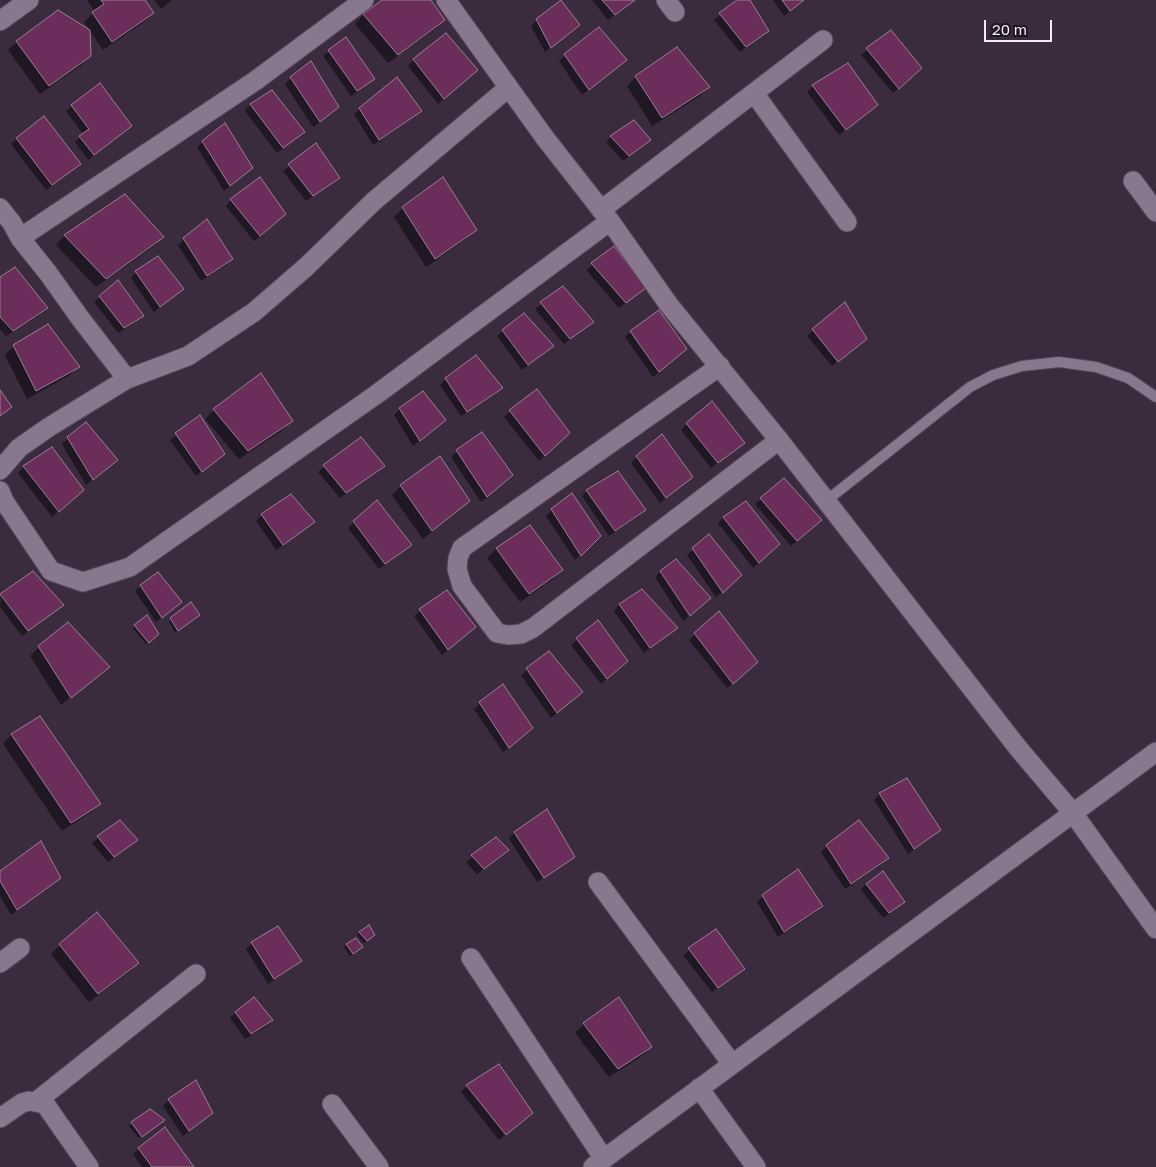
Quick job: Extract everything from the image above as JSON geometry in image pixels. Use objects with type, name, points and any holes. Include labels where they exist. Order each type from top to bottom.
[{"type":"street","points":[[0,22],[29,0]]},
{"type":"street","points":[[20,238],[255,80],[364,0]]},
{"type":"street","points":[[446,0],[545,138],[606,215],[669,305],[779,440],[1018,748],[1073,813],[1156,929]]},
{"type":"street","points":[[0,491],[4,501],[51,571],[83,582],[130,567],[376,394],[606,215],[754,93],[823,40]]},
{"type":"street","points":[[0,470],[19,448],[127,379],[188,356],[254,312],[306,267],[374,201],[508,88]]},
{"type":"street","points":[[754,93],[847,222]]},
{"type":"street","points":[[1133,181],[1156,212]]},
{"type":"street","points":[[0,208],[12,223],[20,238],[127,379]]},
{"type":"street","points":[[720,366],[462,548],[456,570],[462,586],[497,633],[508,635],[521,634],[533,628],[779,440]]},
{"type":"street","points":[[471,958],[598,1163],[1156,752]]},
{"type":"street","points":[[598,882],[732,1064]]},
{"type":"street","points":[[0,962],[20,948]]},
{"type":"street","points":[[37,1101],[196,974]]},
{"type":"street","points":[[699,1088],[756,1167]]},
{"type":"street","points":[[0,1118],[22,1103],[37,1101],[45,1104],[89,1167]]},
{"type":"street","points":[[332,1104],[379,1167]]},
{"type":"lane","points":[[826,501],[970,387],[993,374],[1022,366],[1059,362],[1096,367],[1128,378],[1156,396]]},
{"type":"building","points":[[101,0],[145,0],[154,13],[112,42],[92,12],[104,4]]},
{"type":"building","points":[[382,0],[431,0],[445,20],[398,55],[363,14]]},
{"type":"building","points":[[561,0],[580,25],[551,48],[536,19]]},
{"type":"building","points":[[602,0],[635,0],[615,15]]},
{"type":"building","points":[[737,0],[750,0],[769,31],[746,47],[719,13]]},
{"type":"building","points":[[782,0],[804,0],[790,11]]},
{"type":"building","points":[[58,10],[90,30],[91,56],[49,86],[16,41]]},
{"type":"building","points":[[599,27],[627,60],[589,90],[564,54]]},
{"type":"building","points":[[891,30],[922,68],[899,89],[866,48]]},
{"type":"building","points":[[446,33],[478,70],[444,99],[413,59]]},
{"type":"building","points":[[346,37],[375,79],[357,91],[328,50]]},
{"type":"building","points":[[677,47],[710,87],[662,118],[635,76]]},
{"type":"building","points":[[311,61],[339,107],[320,122],[290,77]]},
{"type":"building","points":[[848,63],[878,105],[846,130],[812,85]]},
{"type":"building","points":[[397,77],[422,111],[379,140],[359,108]]},
{"type":"building","points":[[100,83],[132,126],[94,155],[79,136],[89,129],[71,105]]},
{"type":"building","points":[[272,90],[305,132],[283,148],[250,104]]},
{"type":"building","points":[[44,116],[81,164],[52,185],[16,138]]},
{"type":"building","points":[[634,120],[651,140],[629,156],[610,136]]},
{"type":"building","points":[[225,123],[253,168],[230,186],[202,141]]},
{"type":"building","points":[[316,143],[340,178],[313,196],[288,164]]},
{"type":"building","points":[[260,177],[286,214],[260,236],[230,199]]},
{"type":"building","points":[[443,177],[477,230],[435,259],[402,207]]},
{"type":"building","points":[[125,194],[164,237],[106,279],[64,235]]},
{"type":"building","points":[[207,219],[233,259],[207,276],[183,238]]},
{"type":"building","points":[[614,246],[646,288],[626,303],[591,263]]},
{"type":"building","points":[[158,256],[184,289],[160,307],[135,271]]},
{"type":"building","points":[[15,267],[48,308],[13,331],[0,317],[0,277]]},
{"type":"building","points":[[118,280],[144,316],[124,328],[99,296]]},
{"type":"building","points":[[563,286],[594,322],[570,339],[540,302]]},
{"type":"building","points":[[845,302],[867,339],[838,362],[812,329]]},
{"type":"building","points":[[659,310],[687,349],[659,372],[630,331]]},
{"type":"building","points":[[524,313],[554,346],[528,365],[502,330]]},
{"type":"building","points":[[48,324],[80,367],[36,391],[13,345]]},
{"type":"building","points":[[476,355],[503,388],[467,412],[445,378]]},
{"type":"building","points":[[261,373],[293,421],[248,451],[213,409]]},
{"type":"building","points":[[537,389],[570,433],[545,456],[509,410]]},
{"type":"building","points":[[0,390],[12,407],[0,416]]},
{"type":"building","points":[[423,391],[446,420],[420,441],[399,408]]},
{"type":"building","points":[[712,401],[745,443],[718,463],[686,423]]},
{"type":"building","points":[[200,415],[225,454],[202,472],[175,433]]},
{"type":"building","points":[[86,422],[118,460],[93,480],[67,437]]},
{"type":"building","points":[[482,432],[513,475],[487,497],[456,450]]},
{"type":"building","points":[[662,434],[693,477],[666,498],[636,456]]},
{"type":"building","points":[[361,437],[385,466],[346,493],[323,465]]},
{"type":"building","points":[[52,447],[84,490],[59,512],[23,466]]},
{"type":"building","points":[[440,456],[470,501],[432,531],[400,485]]},
{"type":"building","points":[[618,471],[646,510],[615,531],[586,490]]},
{"type":"building","points":[[784,478],[822,520],[797,541],[760,498]]},
{"type":"building","points":[[572,493],[601,536],[581,556],[551,509]]},
{"type":"building","points":[[291,494],[315,522],[283,545],[261,514]]},
{"type":"building","points":[[377,500],[412,545],[385,564],[353,521]]},
{"type":"building","points":[[746,501],[780,544],[759,563],[723,517]]},
{"type":"building","points":[[530,525],[563,570],[529,594],[496,548]]},
{"type":"building","points":[[709,534],[742,575],[723,593],[692,548]]},
{"type":"building","points":[[676,559],[711,598],[690,616],[660,571]]},
{"type":"building","points":[[33,571],[64,605],[28,631],[0,594]]},
{"type":"building","points":[[158,572],[182,602],[162,618],[140,585]]},
{"type":"building","points":[[642,589],[678,628],[650,648],[619,604]]},
{"type":"building","points":[[447,590],[476,627],[448,650],[419,609]]},
{"type":"building","points":[[191,602],[200,615],[178,631],[170,618]]},
{"type":"building","points":[[719,611],[758,662],[733,684],[694,633]]},
{"type":"building","points":[[147,615],[159,634],[149,643],[134,625]]},
{"type":"building","points":[[598,620],[628,661],[607,679],[576,638]]},
{"type":"building","points":[[68,622],[110,667],[71,698],[38,646]]},
{"type":"building","points":[[549,651],[583,692],[557,713],[526,668]]},
{"type":"building","points":[[503,684],[533,728],[509,748],[479,702]]},
{"type":"building","points":[[40,716],[101,804],[71,823],[11,734]]},
{"type":"building","points":[[907,778],[941,830],[914,849],[879,793]]},
{"type":"building","points":[[547,809],[575,857],[544,878],[514,832]]},
{"type":"building","points":[[120,820],[138,840],[114,857],[97,836]]},
{"type":"building","points":[[859,820],[889,858],[851,884],[826,845]]},
{"type":"building","points":[[496,837],[509,850],[484,869],[471,855]]},
{"type":"building","points":[[41,841],[61,878],[17,910],[0,881],[0,871]]},
{"type":"building","points":[[798,869],[823,906],[784,932],[762,895]]},
{"type":"building","points":[[883,871],[905,902],[889,913],[866,884]]},
{"type":"building","points":[[97,912],[139,963],[98,994],[59,944]]},
{"type":"building","points":[[369,925],[375,935],[367,941],[359,932]]},
{"type":"building","points":[[278,926],[302,961],[274,979],[251,942]]},
{"type":"building","points":[[716,929],[745,969],[718,988],[688,948]]},
{"type":"building","points":[[356,938],[363,947],[353,954],[346,944]]},
{"type":"building","points":[[254,997],[273,1020],[251,1034],[235,1012]]},
{"type":"building","points":[[619,997],[652,1047],[618,1069],[583,1023]]},
{"type":"building","points":[[499,1064],[533,1113],[506,1135],[466,1085]]},
{"type":"building","points":[[196,1080],[213,1113],[189,1131],[168,1099]]},
{"type":"building","points":[[150,1109],[165,1120],[142,1137],[131,1122]]},
{"type":"building","points":[[165,1127],[194,1167],[152,1167],[138,1148]]}]
